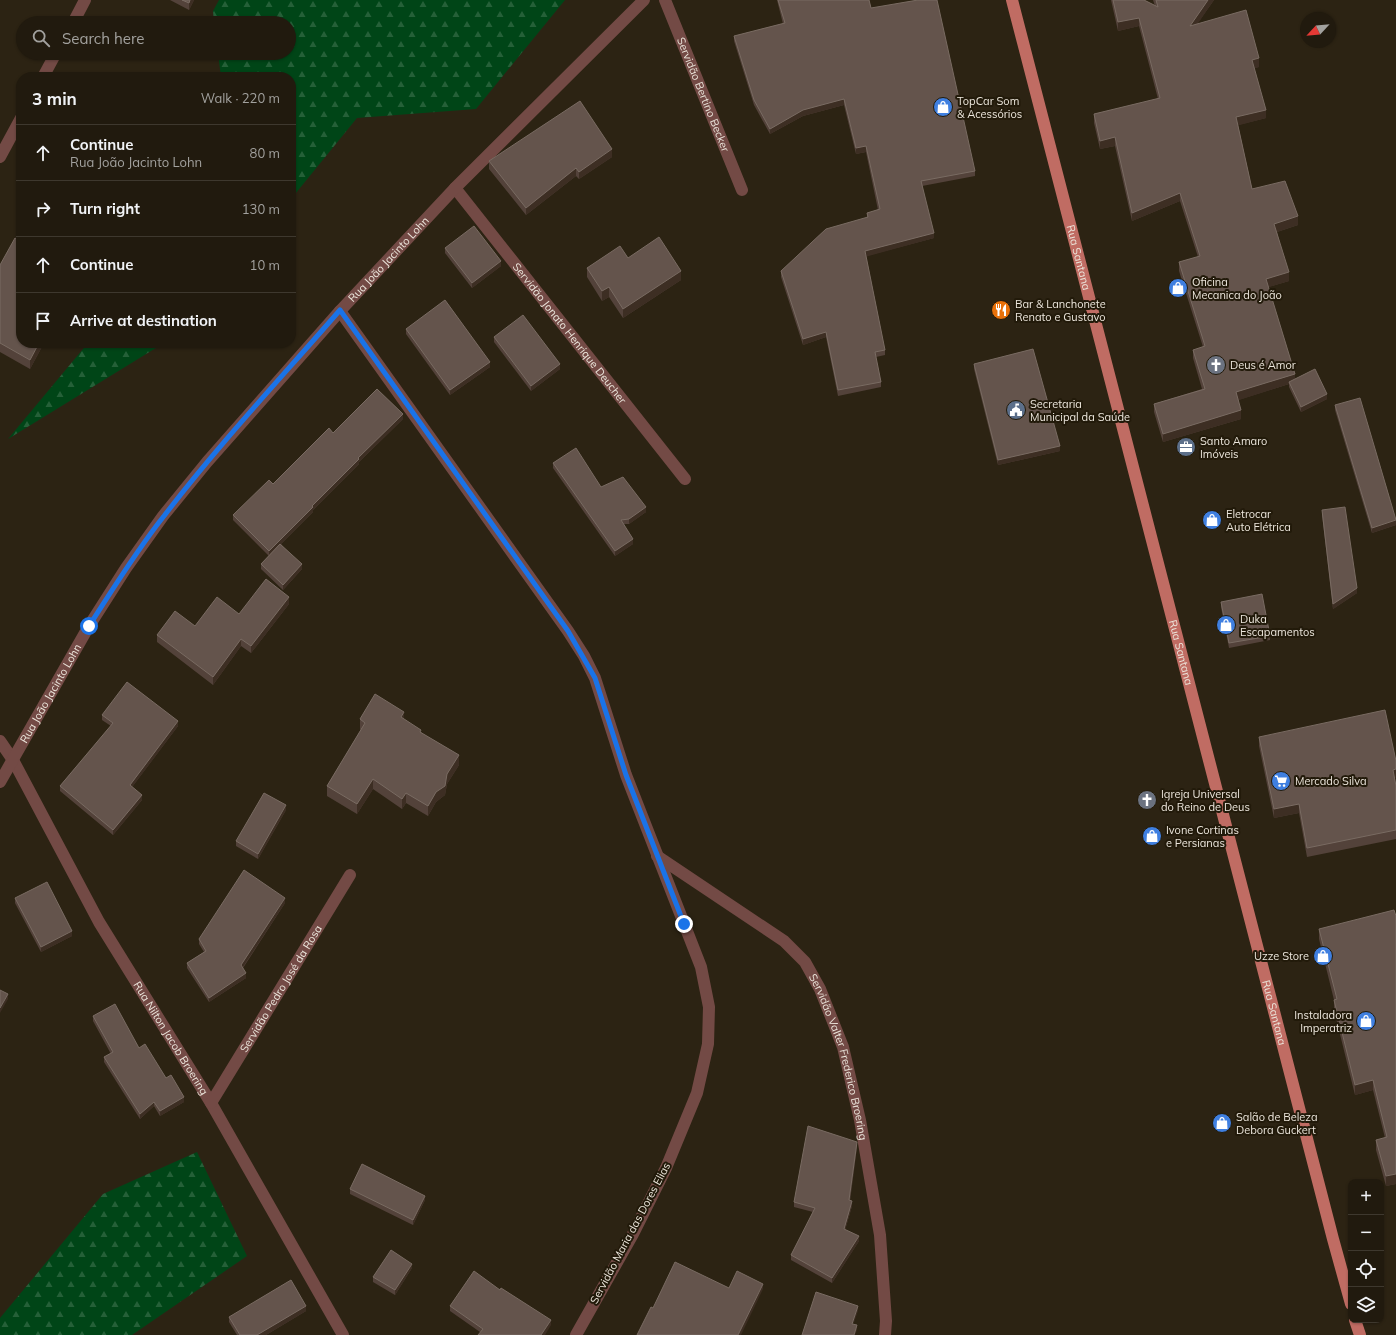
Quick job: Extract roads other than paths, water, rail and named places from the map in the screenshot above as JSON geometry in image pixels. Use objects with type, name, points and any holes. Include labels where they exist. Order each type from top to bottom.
[{"type":"main road","name":"Rua Santana","points":[[1012,0],[1348,1293]]},
{"type":"main road","points":[[1356,1323],[1360,1335]]},
{"type":"street","points":[[77,16],[85,0]]},
{"type":"street","name":"Rua João Jacinto Lohn","points":[[0,782],[89,626],[126,568],[163,516],[207,462],[340,310],[455,188],[644,0]]},
{"type":"street","name":"Servidão Bertino Becker","points":[[665,0],[742,190]]},
{"type":"street","points":[[46,72],[52,60]]},
{"type":"street","points":[[0,156],[16,127]]},
{"type":"street","name":"Servidão Jonato Henrique Deucher","points":[[455,188],[685,479]]},
{"type":"street","name":"Servidão Maria das Dores Elias","points":[[340,310],[568,631],[584,656],[595,678],[626,775],[701,967],[709,1007],[708,1044],[697,1093],[666,1168],[633,1234],[576,1335]]},
{"type":"street","name":"Rua Nilton Jacob Broering","points":[[0,741],[13,760],[99,922],[211,1103],[344,1335]]},
{"type":"street","name":"Servidão Valter Frederico Broering","points":[[657,856],[784,941],[805,962],[820,989],[843,1047],[860,1120],[880,1235],[886,1321],[885,1335]]},
{"type":"street","name":"Servidão Pedro José da Rosa","points":[[211,1103],[350,875]]},
{"type":"place","name":"TopCar Som & Acessórios","points":[[943,107]]},
{"type":"place","name":"Oficina Mecanica do João","points":[[1178,288]]},
{"type":"place","name":"Bar & Lanchonete Renato e Gustavo","points":[[1001,310]]},
{"type":"place","name":"Deus é Amor","points":[[1216,365]]},
{"type":"place","name":"Secretaria Municipal da Saúde","points":[[1016,410]]},
{"type":"place","name":"Santo Amaro Imóveis","points":[[1186,447]]},
{"type":"place","name":"Eletrocar Auto Elétrica","points":[[1212,520]]},
{"type":"place","name":"Duka Escapamentos","points":[[1226,625]]},
{"type":"place","name":"Mercado Silva","points":[[1281,781]]},
{"type":"place","name":"Igreja Universal do Reino de Deus","points":[[1147,800]]},
{"type":"place","name":"Ivone Cortinas e Persianas","points":[[1152,836]]},
{"type":"place","name":"Uzze Store","points":[[1323,956]]},
{"type":"place","name":"Instaladora Imperatriz","points":[[1366,1021]]},
{"type":"place","name":"Salão de Beleza Debora Guckert","points":[[1222,1123]]}]
